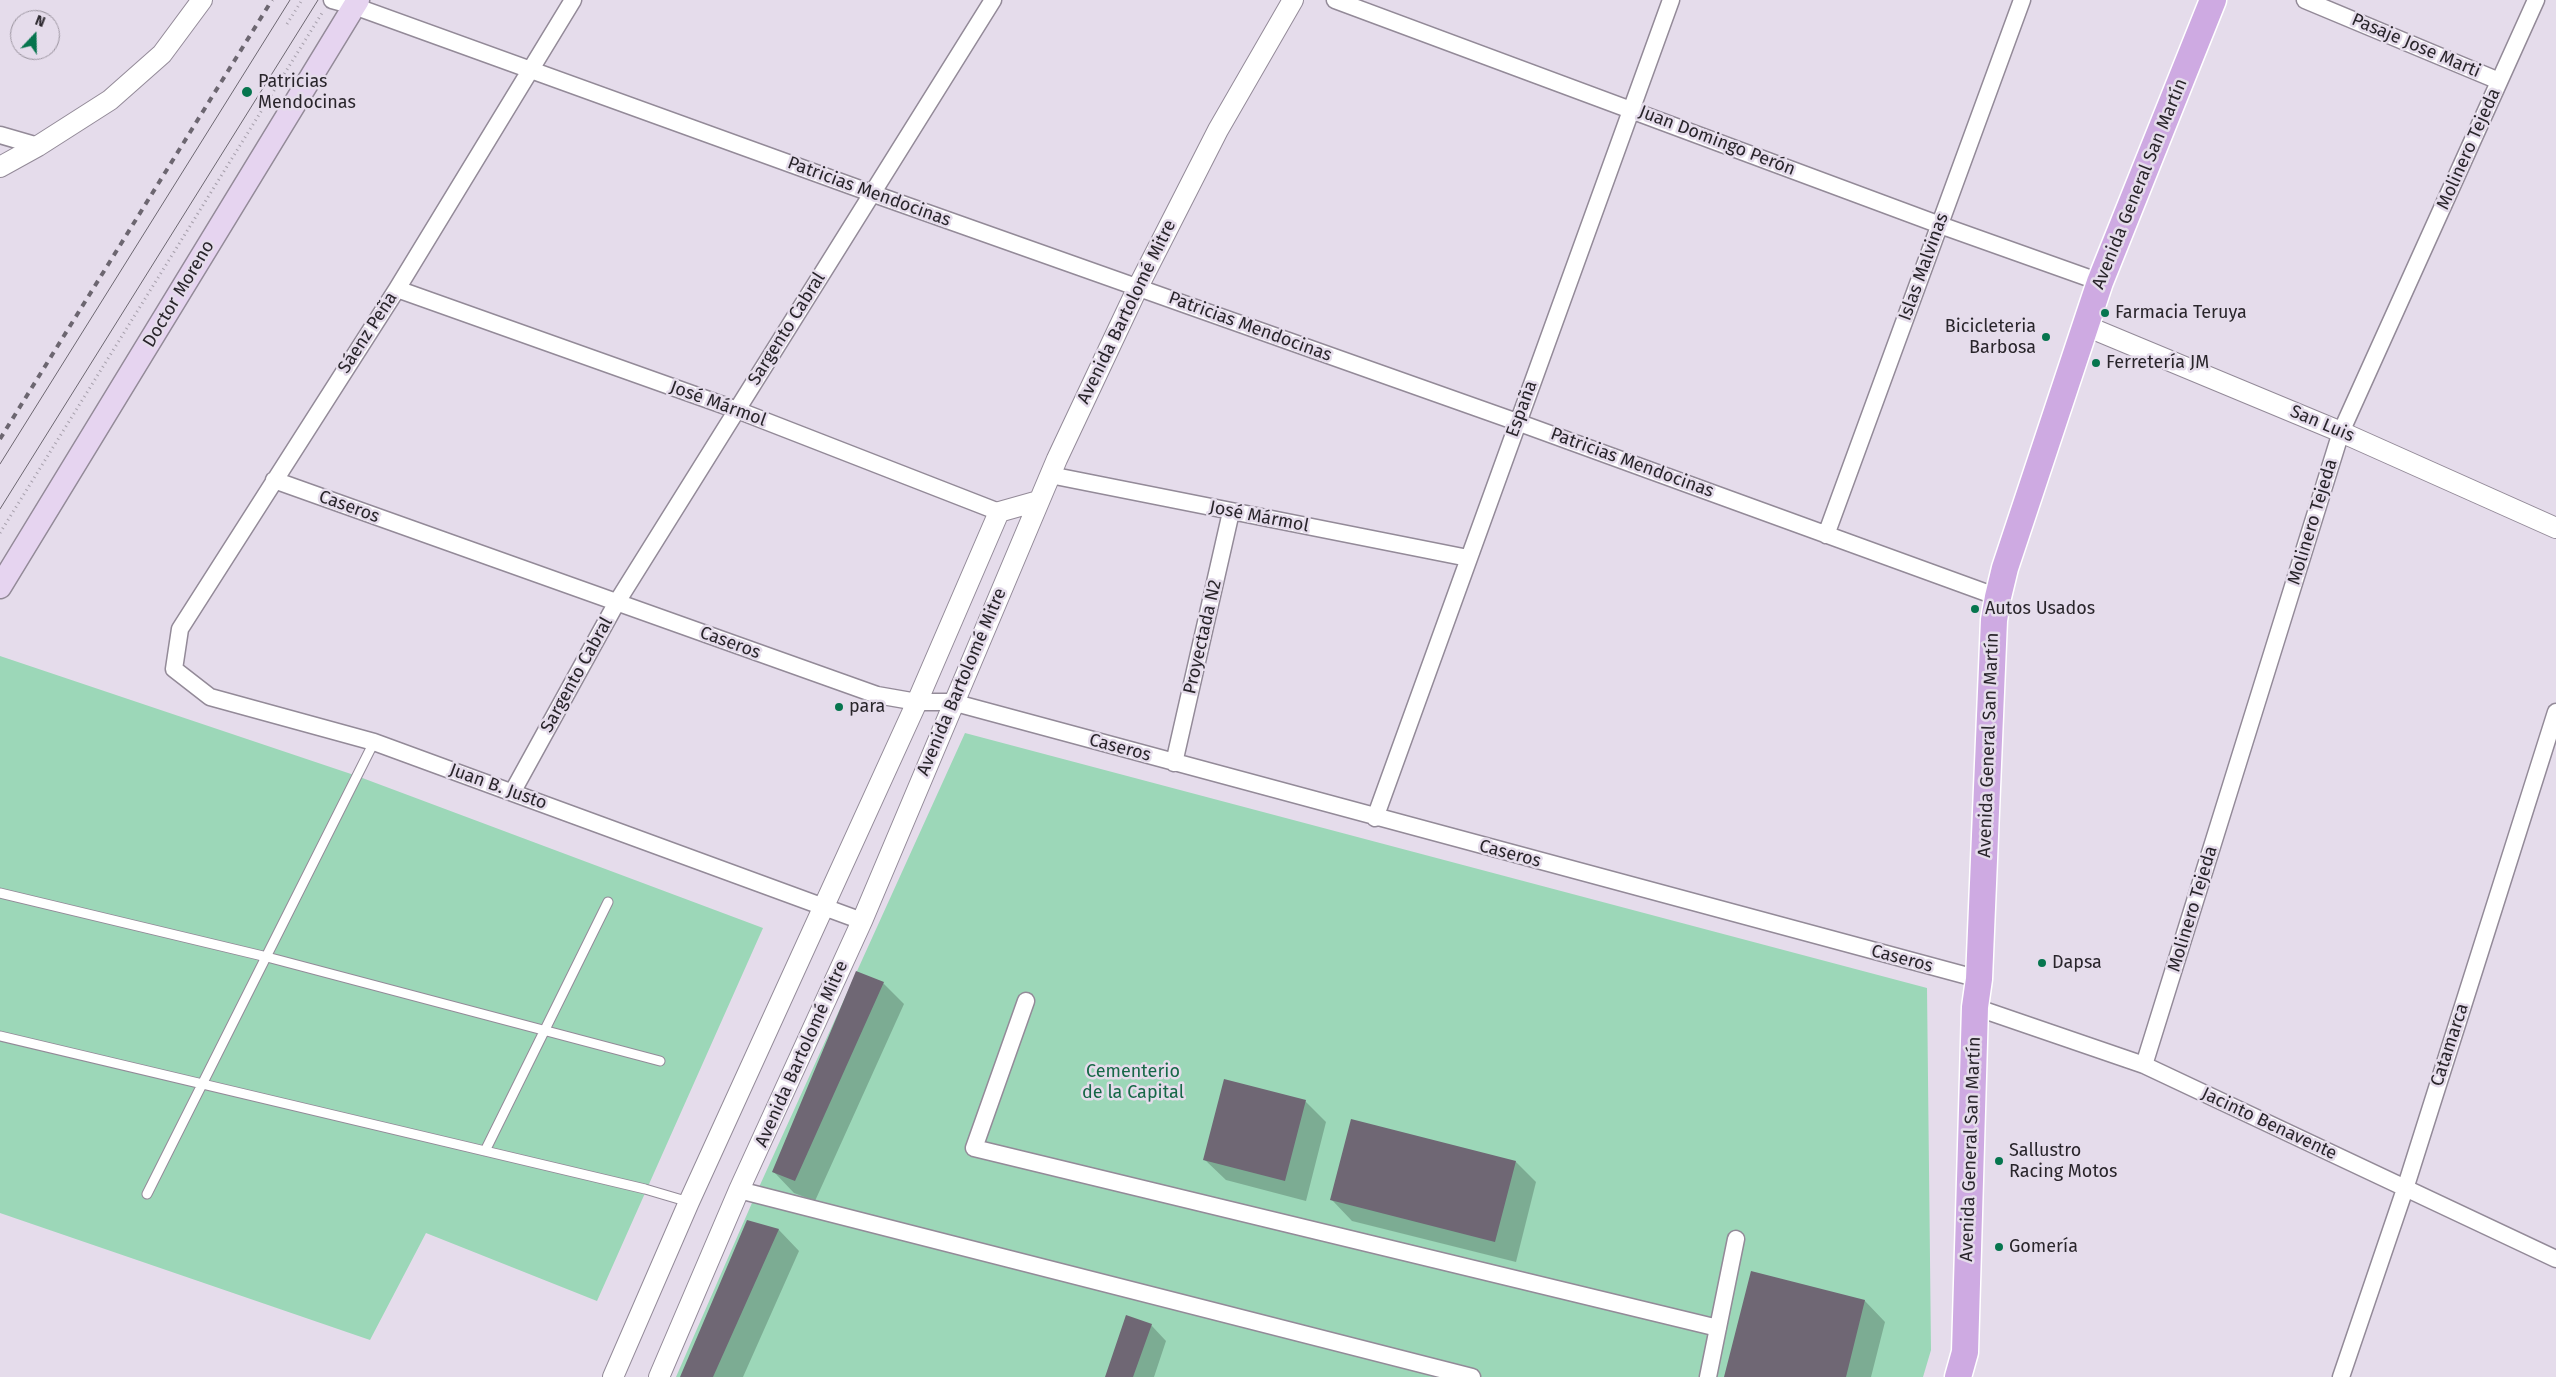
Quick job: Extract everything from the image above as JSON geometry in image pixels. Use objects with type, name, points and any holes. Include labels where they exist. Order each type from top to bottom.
[{"type":"main road","name":"Avenida General San Martín","points":[[1958,1377],[1965,1352],[1976,1007],[1979,979],[1994,620],[1998,597],[2005,568],[2100,282],[2213,0]]},
{"type":"main road","name":"Doctor Moreno","points":[[0,588],[356,3]]},
{"type":"street","points":[[0,167],[38,146],[110,100],[138,77],[162,54],[202,0]]},
{"type":"street","name":"Sáenz Peña","points":[[174,669],[180,629],[397,289],[573,0]]},
{"type":"street","name":"Sargento Cabral","points":[[513,791],[617,602],[870,193],[993,0]]},
{"type":"street","name":"Avenida Bartolomé Mitre","points":[[659,1377],[739,1190],[862,921],[952,702],[1038,501],[1138,287],[1218,130],[1293,0]]},
{"type":"street","name":"Juan Domingo Perón","points":[[1335,0],[1630,108],[1940,225],[2100,282]]},
{"type":"street","name":"España","points":[[1374,818],[1630,108],[1671,0]]},
{"type":"street","name":"Islas Malvinas","points":[[1826,534],[2022,0]]},
{"type":"street","name":"Pasaje Jose Marti","points":[[2306,0],[2499,81]]},
{"type":"street","name":"Molinero Tejeda","points":[[2144,1065],[2341,432],[2536,0]]},
{"type":"street","name":"Patricias Mendocinas","points":[[328,4],[356,3],[530,70],[870,193],[1517,422],[1998,597]]},
{"type":"street","points":[[0,136],[38,146]]},
{"type":"street","name":"José Mármol","points":[[397,289],[737,410],[999,512]]},
{"type":"street","name":"San Luis","points":[[2086,326],[2341,432],[2556,528]]},
{"type":"street","name":"José Mármol","points":[[1050,475],[1468,558]]},
{"type":"street","name":"Caseros","points":[[274,480],[877,695],[916,702],[952,702],[1374,818],[1979,979]]},
{"type":"street","points":[[999,512],[1038,501]]},
{"type":"street","name":"Avenida Bartolomé Mitre","points":[[613,1377],[689,1202],[824,909],[999,512]]},
{"type":"street","name":"Proyectada N2","points":[[1174,763],[1231,512]]},
{"type":"street","name":"Juan B. Justo","points":[[174,669],[210,698],[374,742],[513,791],[824,909],[862,921]]},
{"type":"street","name":"Catamarca","points":[[2341,1377],[2405,1189],[2556,712]]},
{"type":"street","points":[[1026,1001],[974,1148],[1718,1328]]},
{"type":"street","name":"Jacinto Benavente","points":[[1976,1007],[2144,1065],[2556,1259]]},
{"type":"street","points":[[739,1190],[1472,1377]]},
{"type":"street","points":[[1708,1377],[1736,1239]]},
{"type":"lane","points":[[147,1194],[374,742]]},
{"type":"lane","points":[[0,893],[267,957],[660,1061]]},
{"type":"lane","points":[[484,1151],[608,902]]},
{"type":"lane","points":[[0,1036],[202,1086],[645,1189],[689,1202]]},
{"type":"path","points":[[287,24],[302,0]]},
{"type":"path","points":[[0,533],[328,4]]},
{"type":"green space","points":[[0,656],[357,776],[763,928],[597,1301],[426,1233],[370,1340],[0,1213]]},
{"type":"green space","name":"Cementerio de la Capital","points":[[965,733],[1927,988],[1931,1350],[1923,1377],[676,1377],[755,1196]]},
{"type":"building","points":[[856,971],[884,982],[795,1181],[772,1172]]},
{"type":"building","points":[[1224,1079],[1306,1100],[1285,1181],[1203,1160]]},
{"type":"building","points":[[1351,1119],[1516,1161],[1495,1242],[1330,1200]]},
{"type":"building","points":[[747,1220],[779,1229],[713,1377],[680,1377]]},
{"type":"building","points":[[1751,1271],[1865,1300],[1846,1377],[1724,1377]]},
{"type":"building","points":[[1126,1315],[1152,1324],[1133,1377],[1105,1377]]},
{"type":"tram line","points":[[0,464],[290,0]]},
{"type":"tram line","points":[[0,509],[318,0]]},
{"type":"railway","points":[[0,439],[272,0]]},
{"type":"place","name":"Patricias Mendocinas","points":[[247,92]]},
{"type":"place","name":"Farmacia Teruya","points":[[2105,313]]},
{"type":"place","name":"Bicicleteria Barbosa","points":[[2046,337]]},
{"type":"place","name":"Ferretería JM","points":[[2096,363]]},
{"type":"place","name":"Autos Usados","points":[[1975,609]]},
{"type":"place","name":"para","points":[[839,707]]},
{"type":"place","name":"Dapsa","points":[[2042,963]]},
{"type":"place","name":"Sallustro Racing Motos","points":[[1999,1161]]},
{"type":"place","name":"Gomería","points":[[1999,1247]]}]
